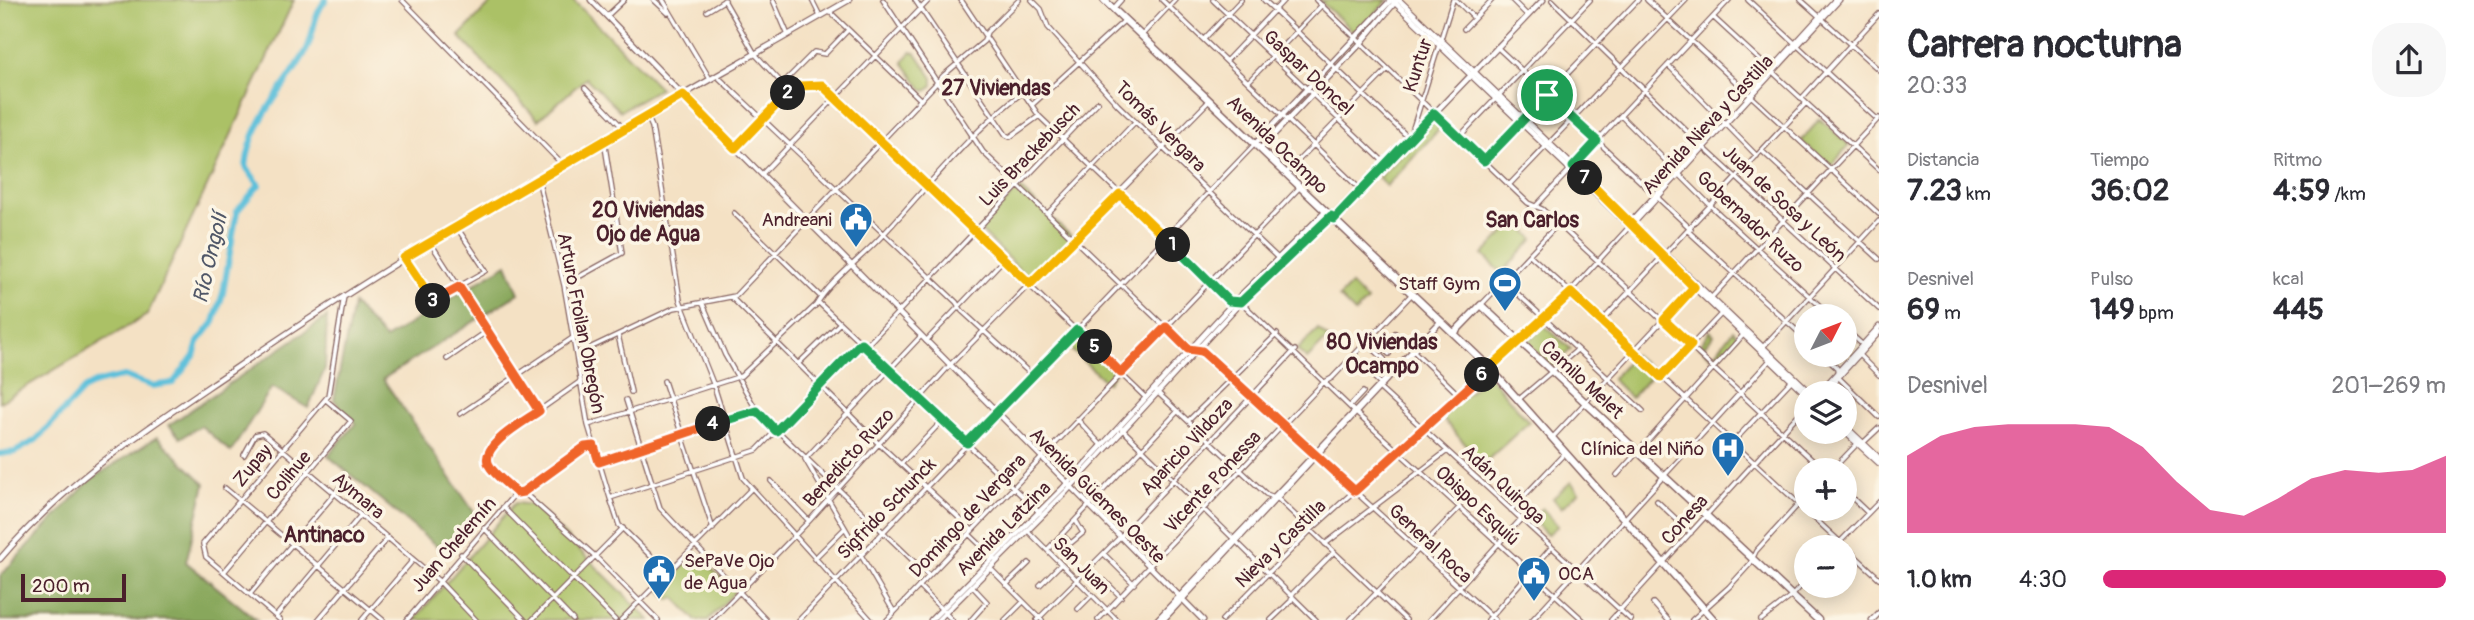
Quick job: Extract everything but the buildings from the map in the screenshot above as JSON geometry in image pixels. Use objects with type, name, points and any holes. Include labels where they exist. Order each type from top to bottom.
[{"type":"main road","name":"Avenida Güemes Oeste","points":[[591,0],[1203,620]]},
{"type":"main road","points":[[0,559],[39,515],[122,444],[344,296],[456,226],[849,0]]},
{"type":"main road","name":"Avenida Ocampo","points":[[1104,0],[1490,368],[1714,620]]},
{"type":"main road","name":"Avenida Latzina","points":[[1195,349],[1233,303],[1361,190],[1543,0]]},
{"type":"main road","name":"Avenida Nieva y Castilla","points":[[1631,224],[1837,0]]},
{"type":"main road","points":[[1395,1],[1798,381]]},
{"type":"main road","points":[[1334,67],[1356,38],[1395,1]]},
{"type":"main road","points":[[1258,146],[1334,67],[1361,43],[1395,1]]},
{"type":"main road","points":[[1664,256],[1745,333]]},
{"type":"main road","name":"Avenida Latzina","points":[[938,620],[943,611],[1041,514],[1281,261]]},
{"type":"main road","points":[[1454,333],[1481,305]]},
{"type":"main road","name":"Camilo Melet","points":[[1481,305],[1818,620]]},
{"type":"main road","points":[[1412,351],[1426,329],[1441,321]]},
{"type":"main road","points":[[1157,620],[1316,455],[1353,409],[1379,386],[1441,321]]},
{"type":"main road","points":[[1857,353],[1879,331]]},
{"type":"main road","points":[[1772,358],[1794,383]]},
{"type":"main road","points":[[1832,381],[1843,368]]},
{"type":"main road","name":"Avenida Latzina","points":[[1069,485],[1146,398],[1157,391]]},
{"type":"main road","points":[[1857,440],[1879,463]]},
{"type":"main road","points":[[1857,441],[1879,458]]},
{"type":"main road","name":"Avenida Latzina","points":[[931,620],[972,586],[996,559],[1028,531],[1041,514]]},
{"type":"main road","points":[[1163,620],[1180,597]]},
{"type":"main road","points":[[1872,620],[1879,613]]},
{"type":"street","points":[[402,0],[562,165]]},
{"type":"street","points":[[607,16],[624,0]]},
{"type":"street","points":[[654,0],[673,17]]},
{"type":"street","points":[[663,0],[710,80]]},
{"type":"street","points":[[707,10],[725,0],[755,54],[789,92]]},
{"type":"street","points":[[773,0],[788,35]]},
{"type":"street","points":[[812,0],[820,16]]},
{"type":"street","name":"General Roca","points":[[883,0],[987,156],[1188,349],[1195,349],[1233,378],[1491,619]]},
{"type":"street","points":[[915,0],[1008,137],[1039,117]]},
{"type":"street","points":[[762,174],[929,0]]},
{"type":"street","points":[[961,0],[1039,117],[1233,303],[1241,302]]},
{"type":"street","points":[[577,355],[682,305],[732,298],[937,82],[1019,0]]},
{"type":"street","name":"Tomás Vergara","points":[[1032,0],[1041,9],[1048,27],[1135,121],[1281,261]]},
{"type":"street","points":[[1113,9],[1121,0]]},
{"type":"street","points":[[1162,0],[1361,190]]},
{"type":"street","points":[[1141,36],[1175,0]]},
{"type":"street","name":"Gaspar Doncel","points":[[1213,0],[1386,164]]},
{"type":"street","points":[[1204,39],[1241,0]]},
{"type":"street","points":[[1264,0],[1410,139]]},
{"type":"street","points":[[1226,61],[1284,0]]},
{"type":"street","points":[[1316,0],[1509,185],[1534,206],[1542,209],[1811,458]]},
{"type":"street","points":[[1454,0],[1474,18]]},
{"type":"street","name":"Kuntur","points":[[1410,139],[1420,100],[1454,0]]},
{"type":"street","points":[[1464,29],[1492,0]]},
{"type":"street","points":[[1512,0],[1528,16]]},
{"type":"street","name":"Juan de Sosa y León","points":[[1552,0],[1703,147],[1879,309]]},
{"type":"street","points":[[1459,137],[1590,0]]},
{"type":"street","points":[[1484,161],[1638,0]]},
{"type":"street","points":[[1647,0],[1879,214]]},
{"type":"street","points":[[1509,185],[1686,0]]},
{"type":"street","points":[[1521,219],[1729,0]]},
{"type":"street","points":[[1710,299],[1879,119],[1748,0]]},
{"type":"street","points":[[1801,0],[1878,68]]},
{"type":"street","points":[[1248,82],[1322,5]]},
{"type":"street","points":[[829,11],[921,100]]},
{"type":"street","points":[[1801,99],[1879,14]]},
{"type":"street","points":[[1713,17],[1879,170]]},
{"type":"street","points":[[1032,105],[1125,20]]},
{"type":"street","points":[[782,84],[814,52],[825,54],[848,30]]},
{"type":"street","points":[[1497,47],[1794,328]]},
{"type":"street","points":[[1668,65],[1757,156]]},
{"type":"street","points":[[1286,173],[1388,69]]},
{"type":"street","points":[[717,76],[1033,376]]},
{"type":"street","points":[[735,148],[796,86],[819,84],[1146,398]]},
{"type":"street","points":[[585,88],[624,129]]},
{"type":"street","points":[[588,425],[737,378],[777,342],[885,233],[992,115],[1023,92]]},
{"type":"street","name":"Benedicto Ruzo","points":[[713,620],[809,521],[950,365],[1210,101]]},
{"type":"street","name":"Luis Brackebusch","points":[[865,347],[1098,102]]},
{"type":"street","points":[[1601,322],[1690,230],[1806,103]]},
{"type":"street","points":[[647,116],[652,127],[682,305],[714,386],[736,457],[751,489],[871,620]]},
{"type":"street","name":"Gobernador Ruzo","points":[[1621,116],[1712,206],[1818,304]]},
{"type":"street","points":[[1048,213],[1135,121]]},
{"type":"street","points":[[564,285],[622,253],[604,140]]},
{"type":"street","name":"Sigfrido Schunck","points":[[799,620],[1208,192],[1258,146]]},
{"type":"street","points":[[1762,151],[1879,259]]},
{"type":"street","name":"Arturo Froilan Obregón","points":[[538,179],[564,285],[588,425],[610,498],[623,528],[669,574]]},
{"type":"street","name":"Domingo de Vergara","points":[[887,620],[1300,187]]},
{"type":"street","points":[[1541,200],[1542,209]]},
{"type":"street","points":[[734,213],[777,253],[840,323],[1041,514]]},
{"type":"street","points":[[1762,349],[1879,221]]},
{"type":"street","points":[[1481,305],[1558,224]]},
{"type":"street","name":"Nieva y Castilla","points":[[1222,620],[1311,530],[1545,319],[1631,224]]},
{"type":"street","points":[[404,258],[430,299],[438,300],[486,271],[486,267],[456,226]]},
{"type":"street","points":[[430,242],[539,411]]},
{"type":"street","points":[[1530,255],[1794,499]]},
{"type":"street","points":[[926,341],[1004,259]]},
{"type":"street","points":[[1504,281],[1643,411]]},
{"type":"street","points":[[1552,438],[1694,287]]},
{"type":"street","name":"Vicente Ponessa","points":[[1098,620],[1412,294]]},
{"type":"street","points":[[326,400],[330,392],[344,296]]},
{"type":"street","points":[[732,298],[996,559]]},
{"type":"street","points":[[702,302],[737,378],[757,411],[929,576]]},
{"type":"street","name":"Obispo Esquiú","points":[[1241,302],[1583,620]]},
{"type":"street","points":[[1661,377],[1722,313]]},
{"type":"street","points":[[799,364],[840,323]]},
{"type":"street","points":[[447,359],[486,332]]},
{"type":"street","points":[[1395,333],[1459,395]]},
{"type":"street","points":[[1616,475],[1745,333]]},
{"type":"street","points":[[1188,421],[1277,334]]},
{"type":"street","points":[[618,335],[631,392]]},
{"type":"street","points":[[805,459],[921,336]]},
{"type":"street","points":[[460,414],[574,337]]},
{"type":"street","points":[[1371,337],[1389,354]]},
{"type":"street","points":[[1857,340],[1864,346]]},
{"type":"street","points":[[1366,342],[1384,359]]},
{"type":"street","points":[[610,498],[757,450],[861,343]]},
{"type":"street","name":"Aparicio Vildoza","points":[[1040,619],[1294,350]]},
{"type":"street","points":[[1518,400],[1577,350]]},
{"type":"street","points":[[1857,353],[1879,375]]},
{"type":"street","points":[[1532,620],[1772,358]]},
{"type":"street","name":"Adán Quiroga","points":[[1362,366],[1423,429],[1631,620]]},
{"type":"street","points":[[1833,368],[1879,417]]},
{"type":"street","points":[[1733,443],[1791,380]]},
{"type":"street","points":[[517,493],[489,466],[487,455],[493,443],[581,382]]},
{"type":"street","points":[[664,382],[684,435],[713,530]]},
{"type":"street","points":[[1157,391],[1406,620]]},
{"type":"street","points":[[1353,409],[1363,392]]},
{"type":"street","name":"Zupay","points":[[224,572],[206,557],[202,549],[326,400]]},
{"type":"street","name":"Colihue","points":[[224,572],[351,421],[326,400]]},
{"type":"street","points":[[626,400],[660,508],[766,620]]},
{"type":"street","points":[[599,462],[757,411]]},
{"type":"street","points":[[1047,550],[1178,411]]},
{"type":"street","points":[[1077,419],[1102,446]]},
{"type":"street","name":"Conesa","points":[[1611,620],[1794,419]]},
{"type":"street","points":[[901,464],[943,420]]},
{"type":"street","points":[[1122,428],[1316,620]]},
{"type":"street","points":[[1844,458],[1879,428]]},
{"type":"street","name":"Aymara","points":[[244,455],[259,433],[263,433],[414,559],[476,620]]},
{"type":"street","name":"Juan Chelemín","points":[[407,620],[460,554],[517,493],[523,492],[579,449],[594,446]]},
{"type":"street","points":[[1325,544],[1447,451]]},
{"type":"street","points":[[1511,510],[1565,453]]},
{"type":"street","points":[[805,459],[894,612]]},
{"type":"street","points":[[250,594],[347,479]]},
{"type":"street","points":[[771,481],[809,521]]},
{"type":"street","points":[[225,488],[383,620]]},
{"type":"street","points":[[621,620],[751,489]]},
{"type":"street","points":[[523,492],[595,556],[658,620]]},
{"type":"street","points":[[1657,501],[1691,533]]},
{"type":"street","points":[[1857,502],[1868,513]]},
{"type":"street","points":[[1847,535],[1879,502]]},
{"type":"street","points":[[503,507],[615,620]]},
{"type":"street","points":[[1350,620],[1460,507]]},
{"type":"street","points":[[1692,620],[1729,587],[1753,559],[1756,551],[1794,509]]},
{"type":"street","points":[[224,572],[278,618],[361,515]]},
{"type":"street","points":[[1429,620],[1521,519]]},
{"type":"street","points":[[1062,535],[1071,543],[1083,533],[1076,521]]},
{"type":"street","points":[[1817,521],[1832,535]]},
{"type":"street","points":[[484,528],[573,620]]},
{"type":"street","points":[[532,620],[623,528]]},
{"type":"street","points":[[814,559],[844,529]]},
{"type":"street","name":"San Juan","points":[[1028,531],[1117,620]]},
{"type":"street","points":[[318,620],[388,538]]},
{"type":"street","points":[[1491,619],[1552,547]]},
{"type":"street","points":[[1271,620],[1293,593],[1334,552]]},
{"type":"street","points":[[460,554],[525,620]]},
{"type":"street","points":[[1104,554],[1134,584]]},
{"type":"street","points":[[1857,558],[1879,578]]},
{"type":"street","points":[[362,620],[414,559]]},
{"type":"street","points":[[1006,585],[1029,563]]},
{"type":"street","points":[[1040,585],[1061,564]]},
{"type":"street","points":[[990,568],[1040,619]]},
{"type":"street","points":[[1105,581],[1121,597]]},
{"type":"street","points":[[919,586],[952,620]]},
{"type":"street","points":[[971,620],[987,602],[972,586]]},
{"type":"street","points":[[1760,620],[1794,594]]},
{"type":"street","points":[[1078,609],[1092,595]]},
{"type":"street","points":[[1004,620],[1023,601]]},
{"type":"street","points":[[1653,603],[1668,620]]},
{"type":"green space","points":[[0,0],[294,0],[147,315],[0,402]]},
{"type":"green space","points":[[494,0],[573,0],[660,88],[620,111],[586,78],[538,120],[459,36]]},
{"type":"green space","points":[[1319,0],[1388,0],[1356,34]]},
{"type":"green space","points":[[911,52],[916,53],[933,78],[933,85],[927,91],[923,90],[903,62]]},
{"type":"green space","points":[[1436,118],[1443,125],[1386,186],[1378,178]]},
{"type":"green space","points":[[1820,119],[1849,145],[1831,166],[1801,141]]},
{"type":"green space","points":[[1019,188],[1071,236],[1071,241],[1029,279],[980,230]]},
{"type":"green space","points":[[1516,221],[1534,239],[1502,273],[1483,255]]},
{"type":"green space","points":[[507,264],[519,293],[383,379],[476,515],[440,549],[328,456],[356,423],[334,400],[353,304],[385,339]]},
{"type":"green space","points":[[1351,285],[1367,301],[1355,313],[1339,297]]},
{"type":"green space","points":[[327,317],[325,369],[308,408],[272,387],[231,452],[201,426],[180,438],[169,425]]},
{"type":"green space","points":[[1544,325],[1571,349],[1553,367],[1526,343]]},
{"type":"green space","points":[[1318,329],[1328,338],[1307,359],[1297,350]]},
{"type":"green space","points":[[1733,330],[1738,336],[1716,360],[1699,346],[1710,331],[1714,335],[1703,347],[1714,356]]},
{"type":"green space","points":[[1075,336],[1115,372],[1107,383],[1066,345]]},
{"type":"green space","points":[[1634,355],[1654,372],[1631,398],[1612,379]]},
{"type":"green space","points":[[1488,375],[1529,422],[1483,464],[1441,417]]},
{"type":"green space","points":[[157,437],[205,484],[186,562],[257,620],[0,620],[0,576],[90,480]]},
{"type":"green space","points":[[1571,482],[1579,492],[1561,508],[1553,498]]},
{"type":"green space","points":[[515,503],[534,505],[650,620],[414,620]]},
{"type":"green space","points":[[1542,508],[1558,526],[1547,535],[1531,518]]},
{"type":"green space","points":[[696,552],[735,592],[708,620],[696,620],[674,597],[670,600],[658,588]]},
{"type":"waterway","name":"Río Ongolí","points":[[0,454],[15,452],[36,440],[84,389],[95,383],[124,376],[152,386],[173,383],[194,356],[198,342],[214,322],[223,293],[237,211],[259,185],[246,167],[254,135],[306,51],[318,12],[326,0]]},
{"type":"place","name":"Andreani","points":[[856,249]]},
{"type":"place","name":"Staff Gym","points":[[1505,313]]},
{"type":"place","name":"Clínica del Niño","points":[[1728,478]]},
{"type":"place","name":"SePaVe Ojo de Agua","points":[[659,601]]},
{"type":"place","name":"OCA","points":[[1534,603]]},
{"type":"district","name":"27 Viviendas","points":[[996,88]]},
{"type":"district","name":"San Carlos","points":[[1532,220]]},
{"type":"district","name":"20 Viviendas Ojo de Agua","points":[[648,222]]},
{"type":"district","name":"80 Viviendas Ocampo","points":[[1382,354]]},
{"type":"district","name":"Antinaco","points":[[324,535]]},
{"type":"route","points":[[819,84],[1030,284],[1120,194],[1229,301],[1241,302],[1331,216],[1334,219],[1434,113],[1484,161],[1547,95],[1597,141],[1573,167],[1631,221],[1630,226],[1694,287],[1664,320],[1691,345],[1661,377],[1571,293],[1355,491],[1202,351],[1188,349],[1166,327],[1121,373],[1077,330],[967,443],[861,343],[776,431],[757,411],[599,462],[594,446],[585,447],[523,492],[517,493],[489,466],[487,455],[493,443],[539,411],[459,287],[433,301],[404,258],[683,95],[735,148],[794,88],[819,84]]}]
